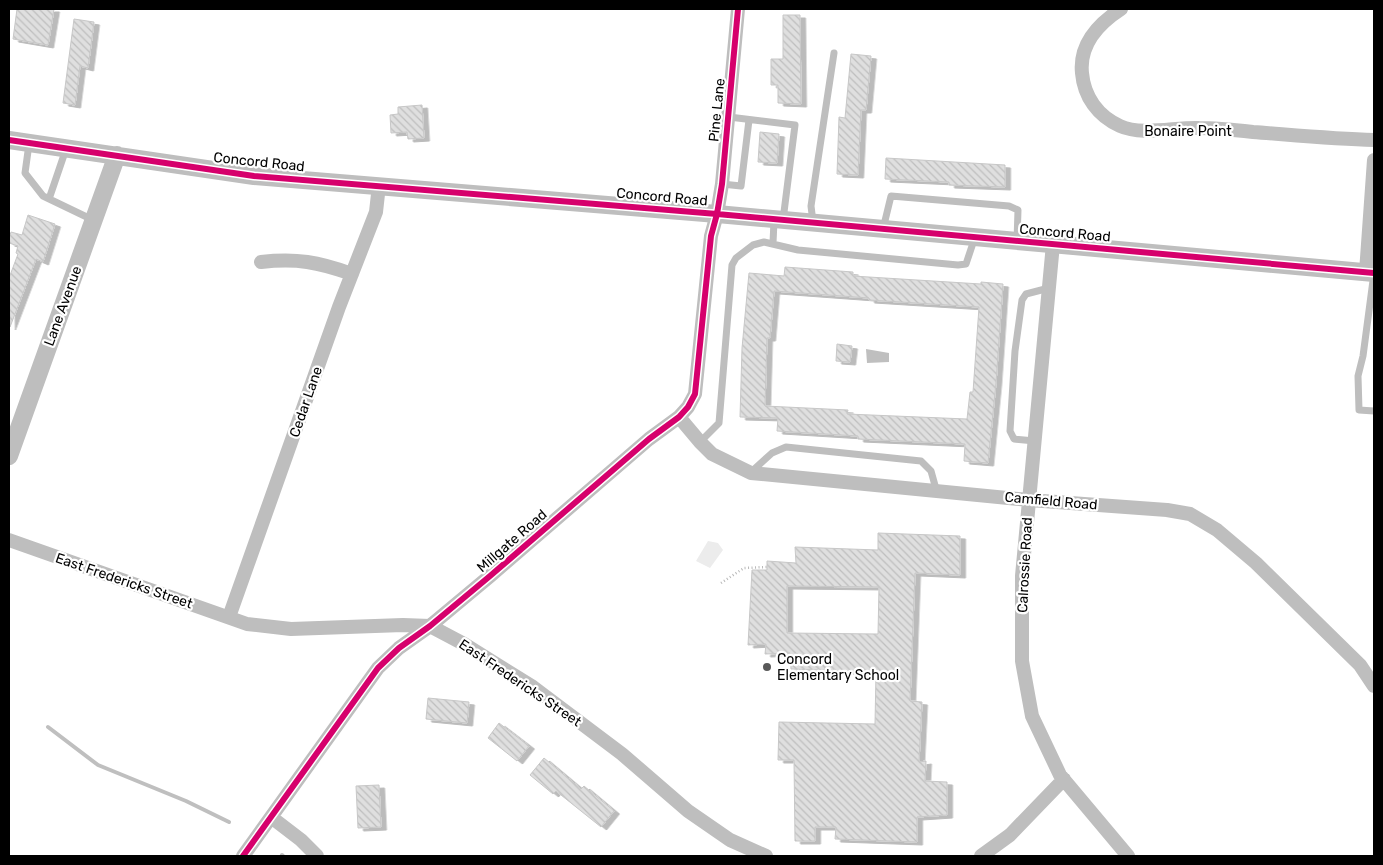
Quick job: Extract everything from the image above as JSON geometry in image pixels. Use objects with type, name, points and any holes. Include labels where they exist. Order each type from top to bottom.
[{"type":"street","name":"Pine Lane","points":[[717,214],[729,117],[738,9]]},
{"type":"street","name":"Bonaire Point","points":[[1120,9],[1099,25],[1089,37],[1083,51],[1081,66],[1082,80],[1087,95],[1107,119],[1121,127],[1138,131],[1200,128],[1374,140]]},
{"type":"street","name":"Concord Road","points":[[9,140],[254,176],[717,214],[1371,273]]},
{"type":"street","name":"Lane Avenue","points":[[9,456],[117,156]]},
{"type":"street","points":[[1371,273],[1374,160]]},
{"type":"street","name":"Cedar Lane","points":[[229,617],[376,212],[379,185]]},
{"type":"street","name":"Millgate Road","points":[[247,854],[271,817],[378,668],[399,648],[430,626],[490,576],[636,450],[679,417],[688,407],[695,394],[711,236],[717,214]]},
{"type":"street","name":"Calrossie Road","points":[[1053,244],[1022,576],[1022,661],[1032,716],[1060,774],[1128,856]]},
{"type":"street","points":[[261,262],[302,260],[324,264],[352,274]]},
{"type":"street","name":"Camfield Road","points":[[679,417],[712,454],[751,472],[936,489],[1029,500],[1167,510],[1190,514],[1217,530],[1256,563],[1360,665],[1374,686]]},
{"type":"street","name":"East Fredericks Street","points":[[9,540],[248,624],[291,629],[403,625],[430,626],[464,644],[533,688],[622,754],[688,811],[730,840],[766,856]]},
{"type":"street","points":[[981,856],[1010,835],[1064,779]]},
{"type":"street","points":[[271,817],[301,840],[317,856]]},
{"type":"lane","points":[[813,223],[811,206],[834,53]]},
{"type":"lane","points":[[729,117],[795,125],[779,220],[773,243]]},
{"type":"lane","points":[[722,184],[741,186],[749,120]]},
{"type":"lane","points":[[29,143],[25,174],[43,196],[94,220]]},
{"type":"lane","points":[[49,199],[66,148]]},
{"type":"lane","points":[[883,229],[891,196],[1009,206],[1018,210],[1017,241]]},
{"type":"lane","points":[[700,442],[719,423],[732,265],[736,258],[753,245],[764,242],[798,250],[958,265],[966,264],[976,237]]},
{"type":"lane","points":[[1371,273],[1363,356],[1358,376],[1359,410],[1374,411]]},
{"type":"lane","points":[[1035,440],[1014,439],[1010,431],[1015,351],[1022,300],[1026,294],[1049,288]]},
{"type":"lane","points":[[751,472],[772,453],[786,447],[921,461],[931,471],[936,489]]},
{"type":"path","points":[[720,583],[744,568],[767,567]]},
{"type":"shaded area","points":[[866,349],[889,353],[889,362],[867,363]]},
{"type":"shaded area","points":[[708,541],[718,543],[723,550],[710,568],[696,561]]},
{"type":"building","points":[[17,9],[54,9],[48,45],[13,39]]},
{"type":"building","points":[[783,15],[800,15],[801,104],[778,103],[778,85],[771,85],[771,59],[783,59]]},
{"type":"building","points":[[74,19],[94,22],[88,68],[80,66],[75,105],[63,103]]},
{"type":"building","points":[[851,54],[871,56],[866,110],[861,110],[858,175],[837,174],[839,117],[845,118]]},
{"type":"building","points":[[422,105],[424,138],[408,139],[407,132],[391,133],[390,115],[398,114],[398,107]]},
{"type":"building","points":[[760,132],[779,134],[777,163],[758,162]]},
{"type":"building","points":[[886,158],[1005,165],[1005,187],[949,185],[949,182],[885,179]]},
{"type":"building","points":[[28,215],[55,224],[43,262],[36,259],[10,327],[9,278],[18,254],[16,253],[18,246],[9,243],[9,238],[11,232],[22,235]]},
{"type":"building","points":[[785,267],[853,272],[853,276],[1003,284],[988,463],[964,461],[965,444],[858,439],[858,436],[777,431],[778,418],[740,417],[742,348],[749,273],[784,276]],"holes":[[[774,291],[869,298],[869,300],[979,307],[973,392],[970,392],[967,419],[847,414],[848,410],[765,406],[767,338],[770,338]]]},
{"type":"building","points":[[837,344],[852,346],[850,362],[836,361]]},
{"type":"building","points":[[878,533],[960,536],[960,575],[915,573],[910,701],[922,702],[919,762],[926,761],[925,781],[947,782],[947,815],[917,817],[917,842],[835,839],[836,827],[815,827],[815,841],[795,841],[794,760],[778,760],[779,722],[875,724],[876,672],[791,669],[790,653],[765,654],[766,644],[748,645],[752,570],[767,570],[767,561],[796,563],[795,547],[878,550]],"holes":[[[787,586],[879,587],[878,634],[787,633]]]},
{"type":"building","points":[[428,698],[469,702],[467,723],[426,719]]},
{"type":"building","points":[[499,723],[529,746],[517,761],[488,738]]},
{"type":"building","points":[[544,758],[581,789],[584,786],[614,811],[601,827],[556,791],[553,794],[530,775]]},
{"type":"building","points":[[379,785],[381,827],[358,828],[356,786]]},
{"type":"waterway","points":[[48,727],[98,765],[186,801],[229,822]]},
{"type":"cycle path","points":[[243,856],[378,668],[399,648],[430,626],[490,576],[649,439],[679,417],[688,407],[695,394],[711,236],[722,184],[738,9]]},
{"type":"cycle path","points":[[9,140],[254,176],[717,214],[1374,273]]},
{"type":"place","name":"Concord Elementary School","points":[[767,667]]}]
